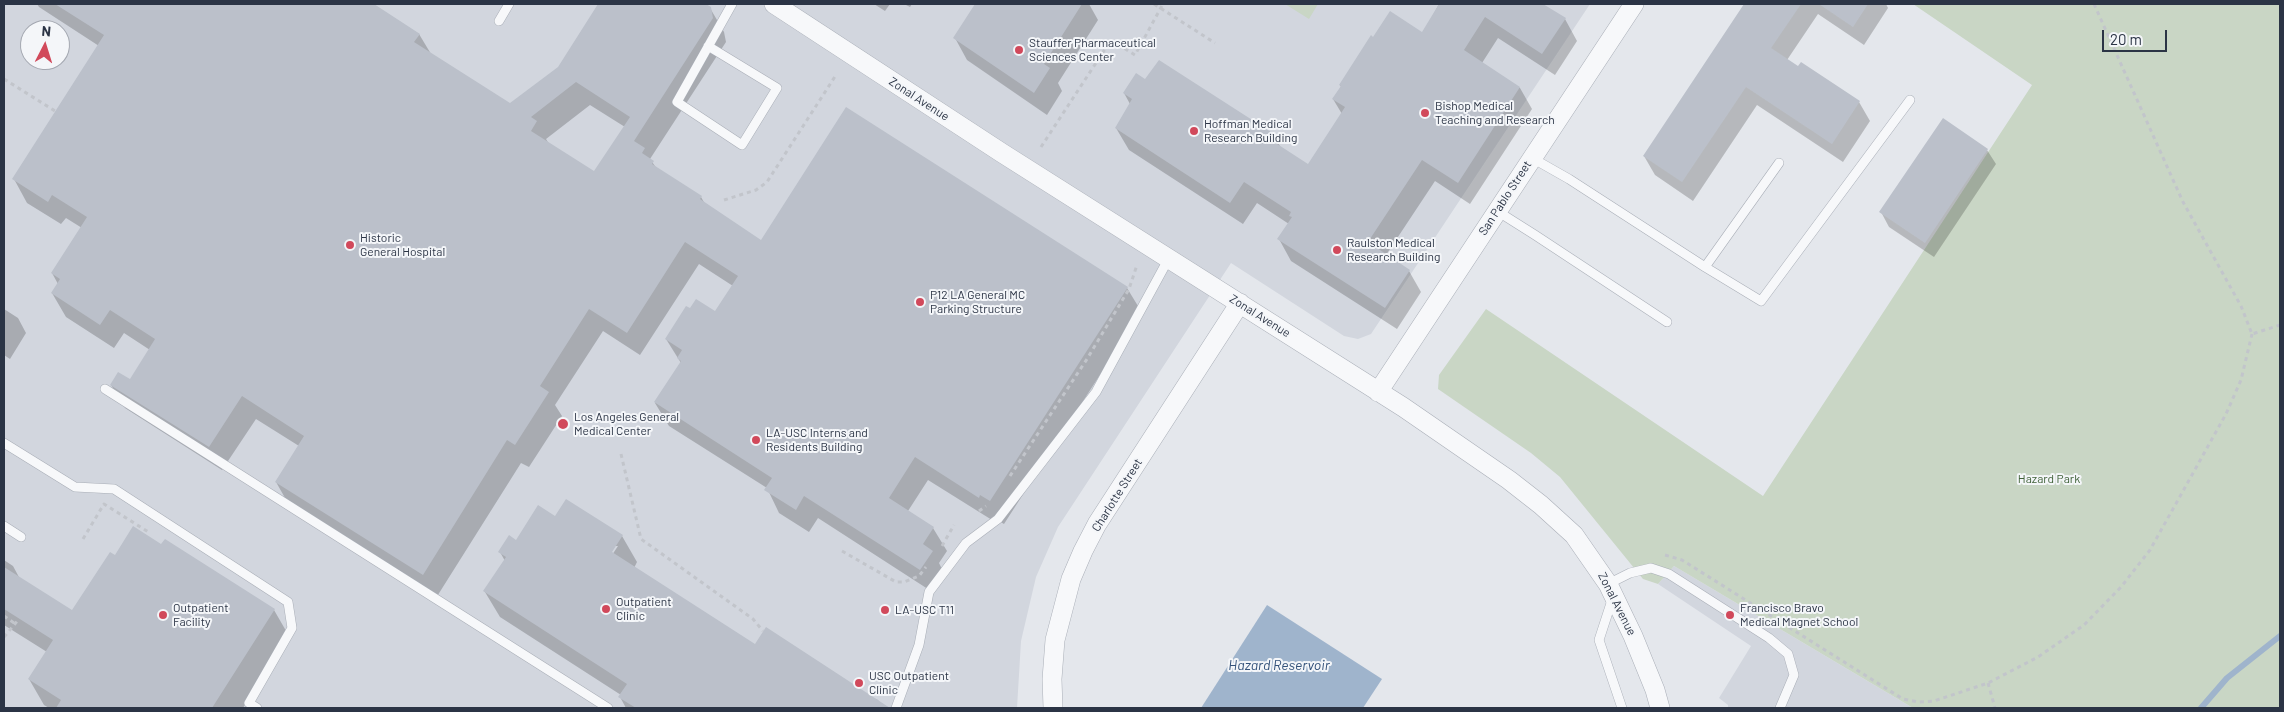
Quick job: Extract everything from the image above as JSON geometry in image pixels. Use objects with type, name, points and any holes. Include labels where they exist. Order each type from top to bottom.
[{"type":"street","name":"Zonal Avenue","points":[[774,4],[1002,153],[1402,406],[1509,480],[1541,505],[1574,535],[1610,590],[1633,636],[1655,690],[1660,708]]},
{"type":"street","name":"San Pablo Street","points":[[1378,392],[1634,4]]},
{"type":"street","name":"Charlotte Street","points":[[1053,708],[1052,679],[1055,640],[1071,579],[1083,551],[1097,524],[1240,303]]},
{"type":"lane","points":[[499,21],[509,4]]},
{"type":"lane","points":[[708,46],[777,88],[742,145],[677,102],[708,46],[732,4]]},
{"type":"lane","points":[[1532,158],[1761,301],[1910,100]]},
{"type":"lane","points":[[1705,267],[1779,163]]},
{"type":"lane","points":[[1496,211],[1536,234],[1667,322]]},
{"type":"lane","points":[[896,708],[919,646],[929,592],[966,543],[998,519],[1096,392],[1169,258]]},
{"type":"lane","points":[[105,389],[608,708]]},
{"type":"lane","points":[[4,443],[75,487],[114,489],[288,602],[292,628],[249,703],[257,708]]},
{"type":"lane","points":[[4,526],[22,537]]},
{"type":"lane","points":[[1622,708],[1602,655],[1599,640],[1610,590],[1641,570],[1651,568],[1669,574],[1769,638],[1788,654],[1794,675],[1780,708]]},
{"type":"path","points":[[1154,4],[1215,43]]},
{"type":"path","points":[[1041,147],[1112,40],[1135,54],[1163,4]]},
{"type":"path","points":[[1661,554],[1682,560],[1903,699],[1918,702],[1934,701],[1988,683],[2038,657],[2084,625],[2121,587],[2144,558],[2226,414],[2241,380],[2252,334],[2240,306],[2184,202],[2094,4]]},
{"type":"path","points":[[724,200],[756,190],[766,182],[836,75]]},
{"type":"path","points":[[4,79],[54,111]]},
{"type":"path","points":[[1008,479],[1092,351],[1129,289],[1136,265]]},
{"type":"path","points":[[2252,334],[2280,325]]},
{"type":"path","points":[[622,454],[641,539],[753,619],[763,631]]},
{"type":"path","points":[[979,511],[992,503]]},
{"type":"path","points":[[83,539],[104,504],[153,535]]},
{"type":"path","points":[[938,551],[954,525]]},
{"type":"path","points":[[842,551],[896,582],[904,582],[919,576],[928,564]]},
{"type":"path","points":[[4,616],[14,623]]},
{"type":"path","points":[[4,637],[19,619]]},
{"type":"path","points":[[1988,683],[1995,708]]},
{"type":"shaded area","name":"Los Angeles General Medical Center","points":[[4,4],[1590,4],[1371,334],[1358,339],[1344,336],[1231,263],[1058,527],[1036,577],[1021,641],[1017,708],[4,708]]},
{"type":"shaded area","name":"Francisco Bravo Medical Magnet School","points":[[1674,566],[1913,708],[1728,708],[1728,705],[1719,698],[1751,646],[1658,584]]},
{"type":"green space","points":[[1285,4],[1318,4],[1309,19]]},
{"type":"green space","name":"Hazard Park","points":[[1913,4],[2280,4],[2280,708],[1913,708],[1674,566],[1658,584],[1643,579],[1560,477],[1531,453],[1438,389],[1439,375],[1486,309],[1763,496],[2032,85]]},
{"type":"water","name":"Hazard Reservoir","points":[[1267,605],[1382,679],[1363,708],[1201,708]]},
{"type":"building","points":[[55,4],[374,4],[420,34],[414,42],[510,103],[558,67],[598,4],[706,4],[711,7],[713,18],[634,141],[645,148],[642,153],[654,161],[652,164],[702,196],[700,199],[761,240],[846,107],[1128,287],[990,501],[980,495],[979,498],[915,457],[889,498],[934,527],[923,544],[933,551],[920,570],[804,496],[796,510],[764,490],[772,478],[654,402],[681,361],[677,358],[682,350],[665,339],[686,306],[690,308],[696,299],[715,311],[738,276],[685,242],[627,333],[589,309],[540,386],[549,392],[515,445],[507,440],[423,575],[275,482],[304,436],[242,396],[209,447],[110,385],[118,372],[130,379],[155,339],[110,310],[100,325],[51,293],[60,279],[51,273],[87,217],[52,195],[48,202],[12,179],[104,35]],"holes":[[[576,82],[630,117],[594,171],[531,131],[537,121],[531,117]]]},
{"type":"building","name":"Stauffer Pharmaceutical Sciences Center","points":[[975,4],[1082,4],[1044,64],[1050,68],[1034,93],[953,38]]},
{"type":"building","points":[[1439,4],[1543,4],[1566,18],[1542,54],[1485,17],[1464,50],[1520,87],[1458,183],[1422,160],[1368,242],[1410,270],[1385,308],[1277,239],[1292,217],[1289,216],[1291,212],[1244,182],[1230,203],[1115,128],[1132,99],[1123,93],[1136,73],[1145,79],[1159,60],[1274,134],[1271,140],[1308,164],[1345,107],[1332,99],[1341,86],[1339,85],[1371,35],[1373,37],[1390,11],[1422,32]]},
{"type":"building","points":[[1744,4],[1801,4],[1771,48],[1798,66],[1801,62],[1860,101],[1832,144],[1746,87],[1682,182],[1643,156]]},
{"type":"building","points":[[1819,4],[1868,4],[1853,27]]},
{"type":"building","points":[[1943,118],[1988,149],[1925,243],[1879,212]]},
{"type":"building","name":"Outpatient Clinic","points":[[566,499],[623,535],[612,552],[755,644],[766,627],[890,708],[636,708],[618,697],[627,684],[483,591],[506,557],[498,552],[509,535],[516,540],[538,505],[555,516]]},
{"type":"building","name":"Outpatient Facility","points":[[133,526],[161,544],[165,539],[275,609],[212,708],[56,708],[61,700],[28,679],[53,640],[4,609],[4,567],[72,610],[110,552],[115,555]]},
{"type":"waterway","points":[[2201,708],[2227,678],[2280,636]]},
{"type":"place","name":"Stauffer Pharmaceutical Sciences Center","points":[[1019,50]]},
{"type":"place","name":"Bishop Medical Teaching and Research","points":[[1425,113]]},
{"type":"place","name":"Hoffman Medical Research Building","points":[[1194,131]]},
{"type":"place","name":"Historic General Hospital","points":[[350,245]]},
{"type":"place","name":"Raulston Medical Research Building","points":[[1337,250]]},
{"type":"place","name":"P12 LA General MC Parking Structure","points":[[920,302]]},
{"type":"place","name":"Los Angeles General Medical Center","points":[[563,424]]},
{"type":"place","name":"LA-USC Interns and Residents Building","points":[[756,440]]},
{"type":"place","name":"Outpatient Clinic","points":[[606,609]]},
{"type":"place","name":"LA-USC T11","points":[[885,610]]},
{"type":"place","name":"Outpatient Facility","points":[[163,615]]},
{"type":"place","name":"Francisco Bravo Medical Magnet School","points":[[1730,615]]},
{"type":"place","name":"USC Outpatient Clinic","points":[[859,683]]}]
